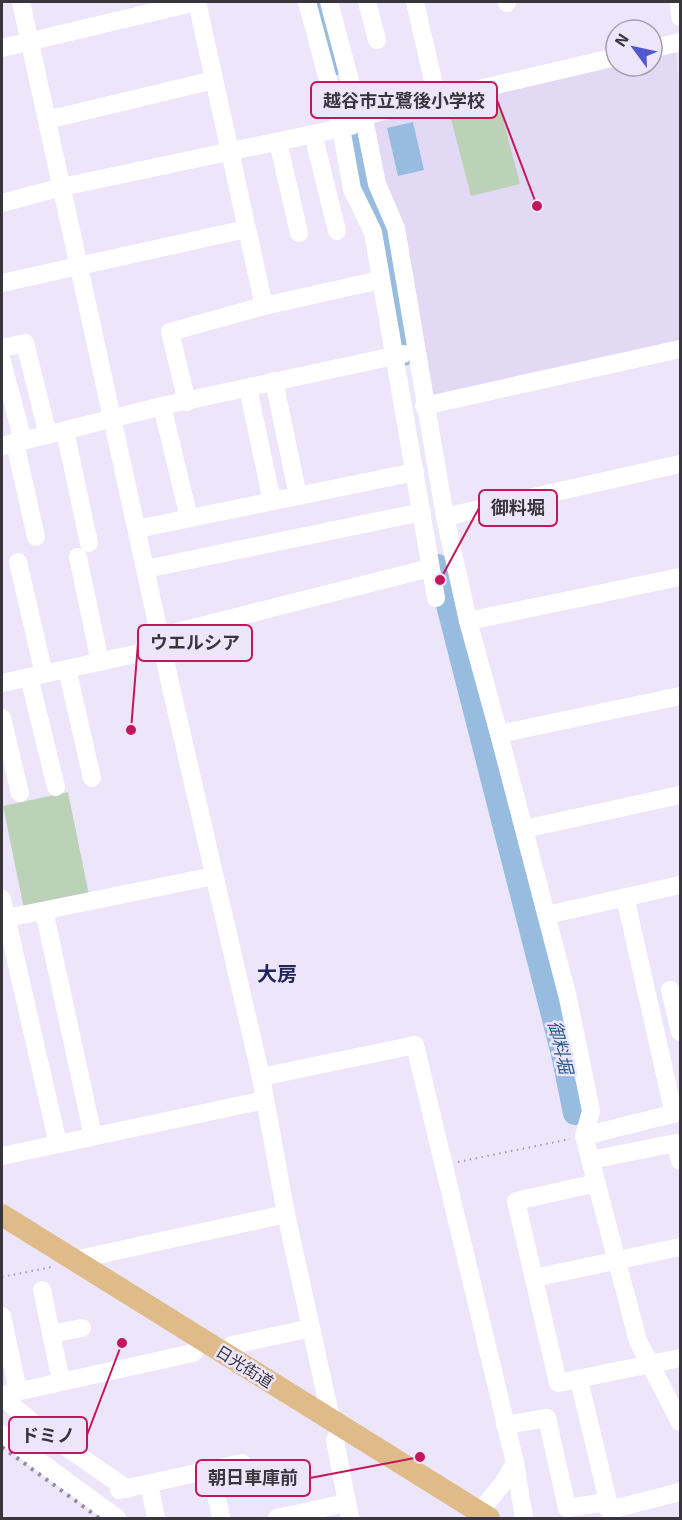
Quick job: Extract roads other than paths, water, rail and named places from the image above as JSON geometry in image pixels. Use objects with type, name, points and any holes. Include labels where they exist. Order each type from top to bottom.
[{"type":"main road","name":"日光街道","points":[[2,1215],[484,1516]]},
{"type":"street","points":[[21,2],[214,876],[261,1077],[286,1214],[311,1328],[336,1423],[335,1440],[348,1510],[277,1518]]},
{"type":"street","points":[[2,48],[196,2],[264,306]]},
{"type":"street","points":[[307,2],[396,228],[404,354],[415,472],[436,598]]},
{"type":"street","points":[[329,2],[350,81],[354,124],[352,189],[373,232],[380,280],[424,406],[468,621],[568,998],[591,1111],[584,1136],[638,1341],[681,1422]]},
{"type":"street","points":[[367,2],[377,40]]},
{"type":"street","points":[[415,2],[437,98]]},
{"type":"street","points":[[679,2],[681,17]]},
{"type":"street","points":[[664,46],[681,42]]},
{"type":"street","points":[[2,203],[62,187],[313,134],[354,124],[437,98],[604,60]]},
{"type":"street","points":[[47,120],[214,80]]},
{"type":"street","points":[[313,134],[338,231]]},
{"type":"street","points":[[278,142],[299,233]]},
{"type":"street","points":[[2,283],[246,229]]},
{"type":"street","points":[[187,402],[170,332],[264,306],[380,280]]},
{"type":"street","points":[[2,348],[25,343],[56,433],[89,543]]},
{"type":"street","points":[[424,406],[681,349]]},
{"type":"street","points":[[13,444],[162,406],[404,354]]},
{"type":"street","points":[[2,361],[13,444],[36,537]]},
{"type":"street","points":[[274,381],[298,496]]},
{"type":"street","points":[[249,393],[272,501]]},
{"type":"street","points":[[162,406],[189,518]]},
{"type":"street","points":[[445,517],[681,464]]},
{"type":"street","points":[[137,528],[415,472]]},
{"type":"street","points":[[146,569],[422,512]]},
{"type":"street","points":[[78,557],[100,662]]},
{"type":"street","points":[[18,562],[56,787]]},
{"type":"street","points":[[2,683],[100,662],[162,642],[430,568]]},
{"type":"street","points":[[468,621],[681,577]]},
{"type":"street","points":[[67,669],[92,778]]},
{"type":"street","points":[[499,734],[681,696]]},
{"type":"street","points":[[2,718],[20,793]]},
{"type":"street","points":[[524,829],[681,795]]},
{"type":"street","points":[[4,919],[214,876]]},
{"type":"street","points":[[547,915],[681,885]]},
{"type":"street","points":[[584,1136],[677,1113],[625,897]]},
{"type":"street","points":[[2,899],[4,919],[58,1144]]},
{"type":"street","points":[[44,911],[93,1136]]},
{"type":"street","points":[[647,995],[675,989],[681,1032]]},
{"type":"street","points":[[261,1077],[415,1044],[515,1463],[524,1518]]},
{"type":"street","points":[[2,1156],[265,1100]]},
{"type":"street","points":[[591,1161],[676,1143],[681,1161]]},
{"type":"street","points":[[597,1183],[516,1201],[558,1383],[681,1358]]},
{"type":"street","points":[[74,1260],[286,1214]]},
{"type":"street","points":[[534,1278],[681,1247]]},
{"type":"street","points":[[42,1290],[61,1381]]},
{"type":"street","points":[[2,1316],[7,1394],[39,1428],[123,1489],[242,1463]]},
{"type":"street","points":[[51,1334],[82,1328]]},
{"type":"street","points":[[226,1354],[231,1345],[311,1328]]},
{"type":"street","points":[[7,1394],[193,1353],[202,1340]]},
{"type":"street","points":[[579,1380],[609,1510]]},
{"type":"street","points":[[505,1425],[547,1418],[567,1508],[609,1510],[681,1492]]},
{"type":"street","points":[[2,1434],[117,1518]]},
{"type":"street","points":[[484,1516],[515,1463]]},
{"type":"street","points":[[212,1469],[221,1518]]},
{"type":"street","points":[[149,1484],[156,1518]]},
{"type":"water","points":[[413,122],[424,170],[398,176],[387,128]]},
{"type":"waterway","name":"御料堀","points":[[318,2],[332,64]]},
{"type":"waterway","name":"御料堀","points":[[345,118],[365,195],[384,233],[403,354]]},
{"type":"waterway","name":"御料堀","points":[[438,566],[563,1054],[575,1113]]},
{"type":"railway","points":[[2,1447],[99,1518]]},
{"type":"place","name":"越谷市立鷺後小学校","points":[[537,206]]},
{"type":"place","name":"御料堀","points":[[440,580]]},
{"type":"place","name":"ウエルシア","points":[[131,730]]},
{"type":"place","name":"ドミノ","points":[[122,1343]]},
{"type":"place","name":"朝日車庫前","points":[[420,1457]]},
{"type":"district","name":"大房","points":[[277,973]]}]
